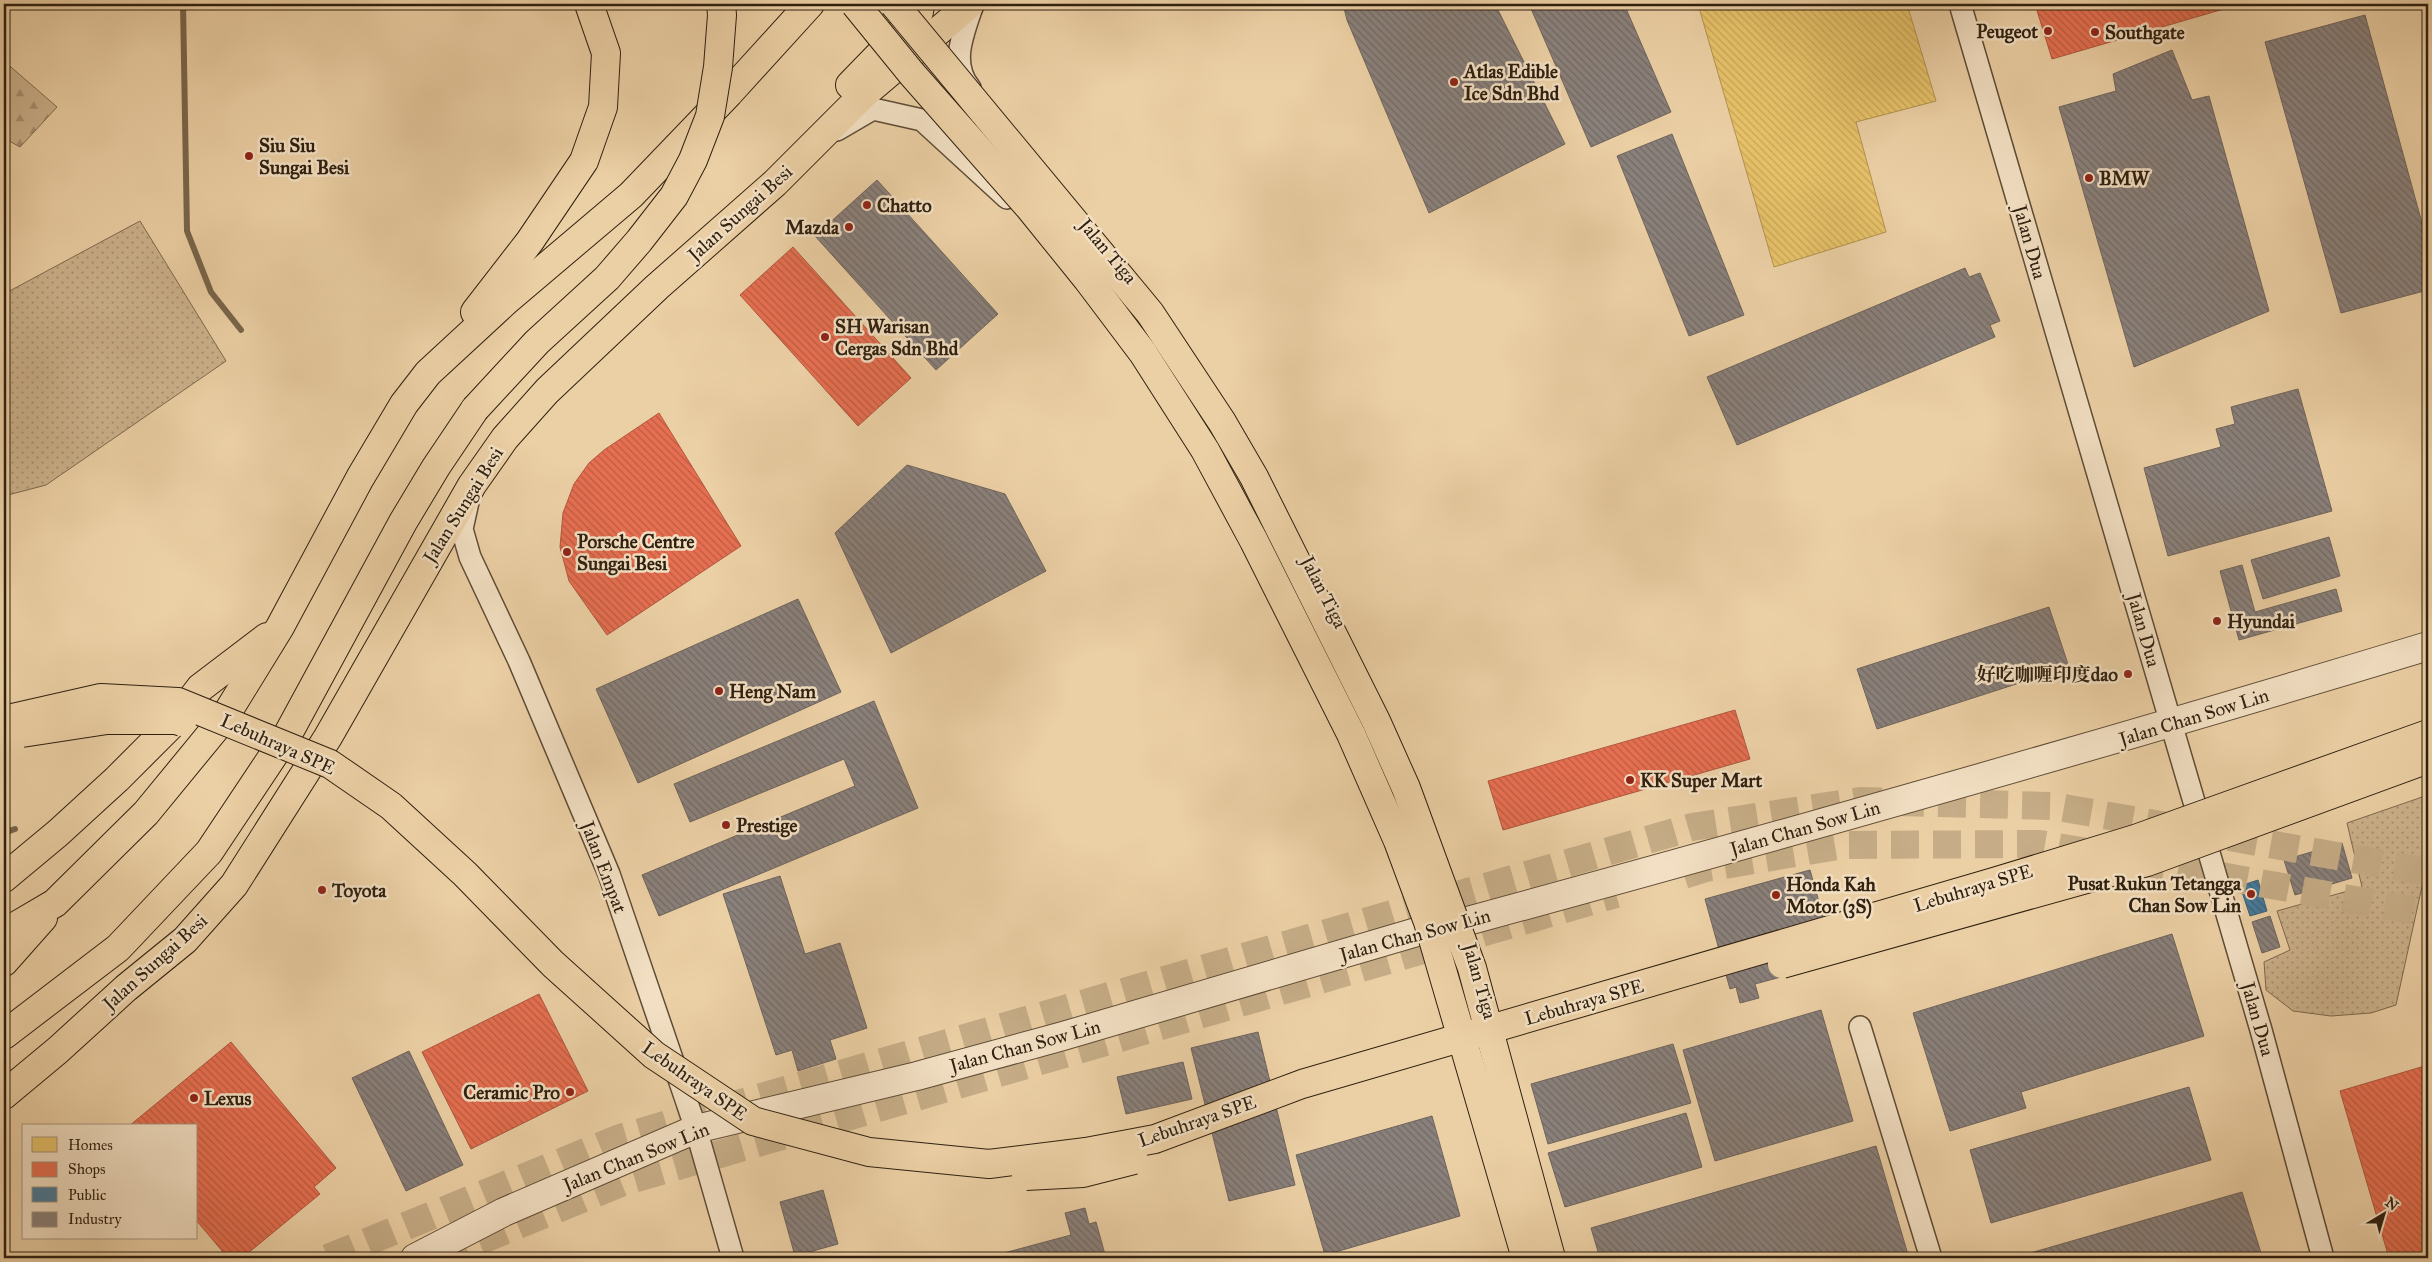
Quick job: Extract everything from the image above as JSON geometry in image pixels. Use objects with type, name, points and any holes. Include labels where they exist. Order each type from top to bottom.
[{"type":"main road","points":[[4,962],[55,903],[146,813],[224,718],[280,627],[360,478],[404,404],[530,241],[584,160],[604,107],[606,53],[589,4]]},
{"type":"main road","points":[[4,1035],[118,948],[210,852],[289,732],[403,522],[436,467],[476,409],[537,342],[607,278],[639,242],[674,196],[693,160],[710,116],[718,67],[722,16],[721,4]]},
{"type":"main road","points":[[428,373],[508,300],[631,195],[729,93],[810,4]]},
{"type":"main road","points":[[729,93],[830,4]]},
{"type":"main road","points":[[855,4],[912,74],[1034,214],[1090,282],[1143,353],[1205,450],[1250,532],[1351,734],[1398,841],[1428,922],[1526,1258]]},
{"type":"main road","points":[[894,4],[1150,313],[1217,414],[1254,477],[1376,721],[1413,805],[1472,968],[1551,1258]]},
{"type":"main road","points":[[657,287],[915,18],[919,12],[920,4]]},
{"type":"main road","name":"Jalan Sungai Besi","points":[[58,1050],[126,988],[185,940],[234,885],[328,737],[472,485],[506,438],[547,391],[657,287],[775,183],[864,94],[971,4]]},
{"type":"main road","points":[[8,875],[58,834],[123,773],[174,722],[200,688],[280,627]]},
{"type":"main road","name":"Lebuhraya SPE","points":[[4,720],[101,698],[178,702],[330,764],[391,806],[465,874],[553,964],[654,1054],[753,1121],[869,1152],[989,1164],[1086,1152],[1155,1139],[1302,1084],[2135,839],[2428,734]]},
{"type":"main road","name":"Lebuhraya SPE","points":[[4,736],[107,720],[176,720],[242,742],[319,778],[382,812],[455,882],[547,976],[646,1065],[746,1132],[869,1166],[985,1178],[1083,1173],[1166,1152],[1309,1098],[2147,862],[2428,759]]},
{"type":"main road","points":[[4,933],[55,903]]},
{"type":"main road","points":[[4,1083],[58,1050]]},
{"type":"main road","points":[[4,1095],[58,1050]]},
{"type":"street","name":"Jalan Tiga","points":[[971,4],[958,50],[963,79],[1130,275],[1202,373],[1235,425],[1334,610],[1392,733],[1427,817],[1464,922],[1558,1258]]},
{"type":"street","name":"Jalan Dua","points":[[1960,4],[2172,724],[2266,1049],[2323,1258]]},
{"type":"street","points":[[819,140],[873,109],[922,120],[1020,211],[1081,284],[1194,449],[1270,590],[1366,784],[1420,932],[1513,1258]]},
{"type":"street","name":"Jalan Empat","points":[[472,485],[462,530],[470,557],[518,661],[609,874],[696,1129],[733,1258]]},
{"type":"street","name":"Jalan Chan Sow Lin","points":[[415,1258],[504,1212],[696,1129],[916,1076],[1054,1039],[1420,932],[1464,922],[1813,827],[2172,724],[2428,646]]},
{"type":"street","points":[[1860,1027],[1931,1258]]},
{"type":"green space","points":[[4,61],[57,107],[20,147],[4,138]]},
{"type":"green space","points":[[140,221],[226,361],[46,485],[4,496],[4,294]]},
{"type":"green space","points":[[2428,795],[2428,859],[2396,1005],[2371,1013],[2331,1016],[2293,1011],[2266,990],[2264,962],[2290,950],[2277,911],[2362,887],[2347,823]]},
{"type":"building: Homes","points":[[1698,4],[1907,4],[1936,101],[1856,122],[1886,232],[1774,267]]},
{"type":"building: Shops","name":"Southgate","points":[[2035,4],[2241,4],[2052,59]]},
{"type":"building: Shops","name":"SH Warisan Cergas Sdn Bhd","points":[[793,247],[911,378],[858,426],[740,295]]},
{"type":"building: Shops","points":[[659,413],[741,546],[607,635],[569,581],[560,547],[563,513],[574,484],[589,463],[604,450]]},
{"type":"building: Shops","points":[[1735,710],[1750,759],[1503,830],[1488,781]]},
{"type":"building: Shops","points":[[539,994],[588,1091],[471,1149],[422,1052]]},
{"type":"building: Shops","points":[[231,1042],[336,1168],[314,1187],[320,1194],[242,1258],[228,1258],[198,1222],[198,1124],[131,1124]]},
{"type":"building: Shops","points":[[2428,1065],[2428,1258],[2389,1258],[2340,1091]]},
{"type":"building: Public","points":[[2258,880],[2267,911],[2250,916],[2240,886]]},
{"type":"building: Industry","name":"Atlas Edible Ice Sdn Bhd","points":[[1343,4],[1495,4],[1565,144],[1429,213],[1347,20]]},
{"type":"building: Industry","points":[[1529,4],[1624,4],[1671,112],[1591,147]]},
{"type":"building: Industry","points":[[2365,15],[2428,245],[2428,290],[2341,313],[2265,42]]},
{"type":"building: Industry","points":[[2172,50],[2192,100],[2209,96],[2269,311],[2134,367],[2059,107],[2116,91],[2113,74]]},
{"type":"building: Industry","points":[[1672,134],[1744,315],[1689,336],[1617,156]]},
{"type":"building: Industry","points":[[877,180],[998,314],[936,370],[815,236]]},
{"type":"building: Industry","points":[[1965,268],[1969,277],[1980,273],[2000,321],[1990,325],[1995,337],[1737,445],[1707,377]]},
{"type":"building: Industry","points":[[2298,389],[2332,511],[2168,556],[2144,468],[2221,447],[2216,429],[2235,424],[2231,407]]},
{"type":"building: Industry","points":[[907,465],[1005,494],[1046,571],[891,653],[835,533]]},
{"type":"building: Industry","points":[[2329,537],[2340,576],[2263,599],[2251,560]]},
{"type":"building: Industry","points":[[2242,565],[2255,612],[2336,589],[2342,611],[2239,640],[2220,571]]},
{"type":"building: Industry","name":"Heng Nam","points":[[798,599],[841,692],[638,783],[596,689]]},
{"type":"building: Industry","points":[[2049,607],[2069,667],[1877,729],[1857,669]]},
{"type":"building: Industry","points":[[874,701],[918,808],[659,916],[642,875],[855,786],[844,759],[690,822],[674,784]]},
{"type":"building: Industry","points":[[2342,843],[2352,878],[2295,895],[2284,860]]},
{"type":"building: Industry","points":[[1810,870],[1836,962],[1755,984],[1759,998],[1740,1003],[1736,987],[1730,989],[1705,899]]},
{"type":"building: Industry","points":[[780,876],[805,954],[840,943],[867,1028],[830,1040],[836,1059],[798,1071],[792,1050],[776,1055],[723,894]]},
{"type":"building: Industry","points":[[2270,916],[2280,947],[2262,953],[2252,922]]},
{"type":"building: Industry","points":[[2172,934],[2204,1036],[2021,1092],[2026,1108],[1950,1131],[1913,1013]]},
{"type":"building: Industry","points":[[1821,1010],[1853,1121],[1715,1161],[1683,1050]]},
{"type":"building: Industry","points":[[1258,1032],[1295,1185],[1229,1201],[1191,1048]]},
{"type":"building: Industry","points":[[1673,1044],[1691,1103],[1548,1144],[1531,1084]]},
{"type":"building: Industry","points":[[409,1051],[463,1165],[406,1191],[352,1078]]},
{"type":"building: Industry","points":[[1183,1062],[1192,1099],[1126,1114],[1117,1077]]},
{"type":"building: Industry","points":[[2189,1087],[2211,1160],[1991,1223],[1970,1150]]},
{"type":"building: Industry","points":[[1686,1113],[1702,1167],[1565,1207],[1548,1153]]},
{"type":"building: Industry","points":[[1432,1116],[1460,1216],[1325,1255],[1296,1155]]},
{"type":"building: Industry","points":[[1876,1146],[1909,1258],[1600,1258],[1591,1228]]},
{"type":"building: Industry","points":[[823,1190],[838,1244],[795,1256],[780,1202]]},
{"type":"building: Industry","points":[[2242,1192],[2261,1253],[2242,1258],[2013,1258]]},
{"type":"building: Industry","points":[[1085,1208],[1089,1224],[1096,1222],[1106,1258],[1001,1258],[1000,1254],[1071,1235],[1065,1213]]},
{"type":"building: Industry","points":[[620,1252],[626,1258],[606,1258]]},
{"type":"waterway","points":[[183,4],[187,231],[211,292],[241,330]]},
{"type":"waterway","points":[[4,833],[15,829]]},
{"type":"tunnel","points":[[328,1258],[620,1138],[1692,827],[1860,801],[2053,806],[2428,872]]},
{"type":"tunnel","points":[[1684,875],[1706,868],[1843,845],[2040,844],[2097,854]]},
{"type":"tunnel","points":[[2137,861],[2428,913]]},
{"type":"tunnel","points":[[440,1257],[623,1182],[1616,894]]},
{"type":"place","name":"Peugeot","points":[[2048,31]]},
{"type":"place","name":"Southgate","points":[[2095,32]]},
{"type":"place","name":"Atlas Edible Ice Sdn Bhd","points":[[1454,82]]},
{"type":"place","name":"Siu Siu Sungai Besi","points":[[249,156]]},
{"type":"place","name":"BMW","points":[[2089,178]]},
{"type":"place","name":"Chatto","points":[[867,205]]},
{"type":"place","name":"Mazda","points":[[849,227]]},
{"type":"place","name":"SH Warisan Cergas Sdn Bhd","points":[[825,337]]},
{"type":"place","name":"Porsche Centre Sungai Besi","points":[[567,552]]},
{"type":"place","name":"Hyundai","points":[[2217,621]]},
{"type":"place","name":"好吃咖喱印度dao","points":[[2128,674]]},
{"type":"place","name":"Heng Nam","points":[[719,691]]},
{"type":"place","name":"KK Super Mart","points":[[1630,780]]},
{"type":"place","name":"Prestige","points":[[726,825]]},
{"type":"place","name":"Toyota","points":[[322,890]]},
{"type":"place","name":"Pusat Rukun Tetangga Chan Sow Lin","points":[[2251,894]]},
{"type":"place","name":"Honda Kah Motor (3S)","points":[[1776,895]]},
{"type":"place","name":"Ceramic Pro","points":[[570,1092]]},
{"type":"place","name":"Lexus","points":[[194,1098]]}]
